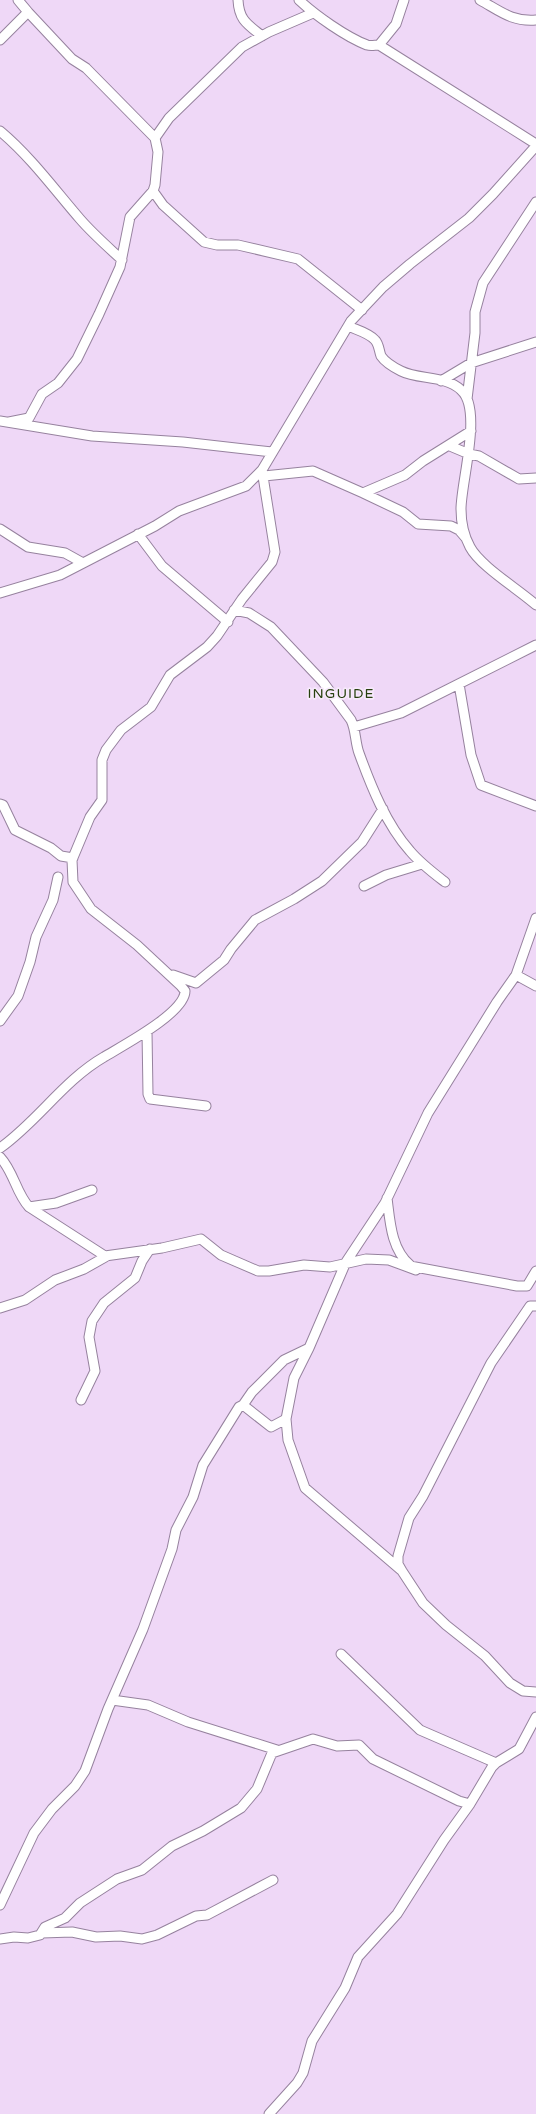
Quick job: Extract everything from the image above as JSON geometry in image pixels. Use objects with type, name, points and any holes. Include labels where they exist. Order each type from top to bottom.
[{"type":"street","points":[[5,421],[29,418],[42,394],[58,383],[77,359],[99,314],[122,260],[130,217],[153,191],[158,152],[155,138],[86,68],[72,59],[18,0]]},
{"type":"street","points":[[238,0],[238,9],[242,20],[262,36]]},
{"type":"street","points":[[0,593],[44,581],[83,563],[193,504],[246,486],[263,473],[272,452],[348,326],[383,287],[469,218],[536,145],[379,45],[368,46],[313,12],[299,0]]},
{"type":"street","points":[[379,45],[396,24],[404,0]]},
{"type":"street","points":[[480,0],[514,19],[524,21],[536,20]]},
{"type":"street","points":[[0,40],[28,12]]},
{"type":"street","points":[[155,138],[169,118],[242,47],[313,12]]},
{"type":"street","points":[[0,131],[12,141],[55,187],[81,220],[122,260]]},
{"type":"street","points":[[153,191],[163,205],[204,242],[217,245],[238,245],[298,259],[362,310]]},
{"type":"street","points":[[466,538],[461,507],[471,432],[467,398],[475,333],[475,312],[483,284],[536,202]]},
{"type":"street","points":[[348,326],[371,336],[376,341],[384,360],[402,372],[441,381],[462,390],[467,398]]},
{"type":"street","points":[[441,381],[471,363],[536,342]]},
{"type":"street","points":[[5,421],[92,436],[183,442],[272,452]]},
{"type":"street","points":[[363,493],[405,475],[423,461],[471,432]]},
{"type":"street","points":[[450,446],[469,454],[479,456],[519,480],[536,478]]},
{"type":"street","points":[[263,473],[313,471],[403,512],[418,524],[452,526],[459,530],[466,538],[471,548],[488,566],[536,604]]},
{"type":"street","points":[[0,1148],[77,1077],[101,1058],[147,1032],[166,1018],[185,996],[184,990],[168,974],[137,946],[91,909],[73,882],[73,858],[90,817],[102,800],[102,760],[106,750],[121,730],[151,707],[170,675],[207,647],[228,622],[234,610],[250,588],[268,568],[274,557],[271,520],[263,473]]},
{"type":"street","points":[[0,529],[28,547],[65,553],[83,563]]},
{"type":"street","points":[[138,534],[162,566],[228,622]]},
{"type":"street","points":[[234,610],[249,613],[271,627],[323,682],[347,714],[354,727],[354,739],[358,752],[383,809],[408,850],[422,864],[445,882]]},
{"type":"street","points":[[354,727],[401,713],[536,645]]},
{"type":"street","points":[[459,684],[471,754],[481,786],[536,806]]},
{"type":"street","points":[[0,804],[3,805],[15,830],[51,848],[61,856],[73,858]]},
{"type":"street","points":[[168,974],[196,983],[224,960],[230,949],[252,923],[322,881],[362,842],[383,809]]},
{"type":"street","points":[[364,886],[386,875],[422,864]]},
{"type":"street","points":[[0,1021],[18,996],[30,962],[36,937],[53,900],[58,877]]},
{"type":"street","points":[[402,1571],[305,1488],[288,1440],[286,1419],[294,1378],[309,1348],[346,1262],[375,1219],[428,1113],[497,1002],[516,975],[536,918]]},
{"type":"street","points":[[516,975],[536,986]]},
{"type":"street","points":[[147,1032],[148,1094],[150,1099],[206,1106]]},
{"type":"street","points":[[0,1157],[16,1181],[22,1199],[29,1207],[58,1227],[107,1256]]},
{"type":"street","points":[[29,1207],[56,1203],[92,1190]]},
{"type":"street","points":[[0,1308],[25,1300],[55,1280],[84,1269],[107,1256],[201,1239],[221,1255],[252,1270],[263,1272],[304,1265],[330,1267],[346,1262],[366,1259],[389,1260],[416,1270],[402,1259],[397,1248],[387,1196]]},
{"type":"street","points":[[81,1400],[95,1371],[89,1337],[92,1321],[104,1303],[135,1278],[142,1261],[150,1249]]},
{"type":"street","points":[[410,1266],[517,1286],[527,1286],[536,1271]]},
{"type":"street","points":[[536,1306],[530,1306],[490,1363],[423,1496],[411,1515],[397,1560],[402,1571],[424,1603],[446,1625],[485,1656],[510,1683],[523,1691],[536,1692]]},
{"type":"street","points":[[0,1905],[34,1833],[52,1809],[75,1786],[85,1771],[112,1700],[143,1629],[172,1549],[176,1530],[193,1497],[203,1464],[239,1407],[243,1405],[252,1392],[284,1360],[309,1348]]},
{"type":"street","points":[[243,1405],[288,1440]]},
{"type":"street","points":[[271,1427],[286,1419]]},
{"type":"street","points":[[341,1654],[420,1730],[496,1763]]},
{"type":"street","points":[[112,1700],[148,1705],[188,1722],[277,1750]]},
{"type":"street","points":[[269,2114],[298,2084],[303,2073],[312,2041],[345,1988],[358,1957],[398,1914],[444,1840],[470,1804],[496,1763],[519,1749],[536,1717]]},
{"type":"street","points":[[42,1933],[45,1927],[65,1918],[80,1903],[117,1879],[142,1870],[172,1846],[204,1831],[244,1806],[258,1789],[270,1756],[277,1750],[313,1739],[337,1746],[359,1745],[373,1759],[453,1799],[470,1804]]},
{"type":"street","points":[[0,1939],[14,1937],[28,1938],[42,1933],[72,1932],[96,1937],[120,1936],[142,1938],[157,1935],[196,1916],[207,1915],[273,1880]]},
{"type":"district","name":"INGUIDE","points":[[341,693]]}]
